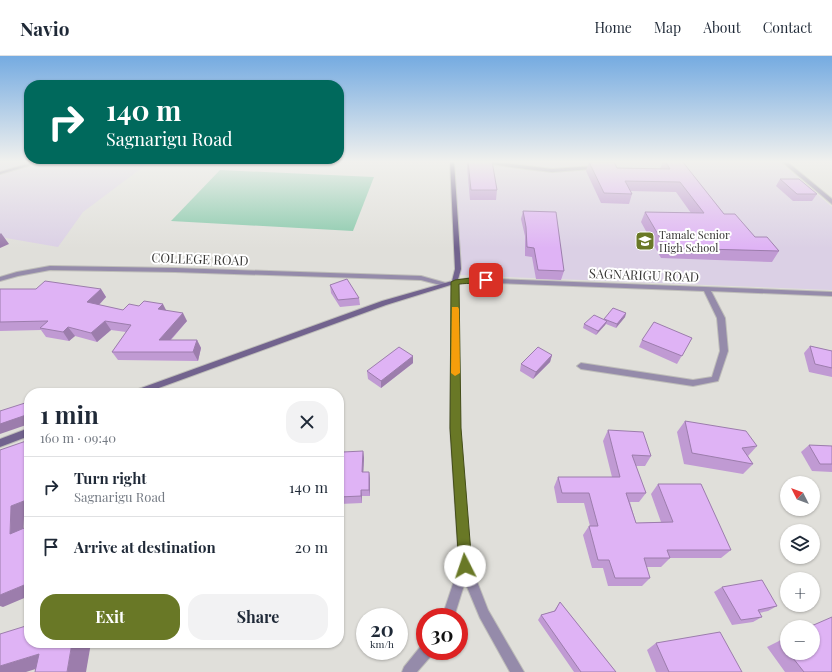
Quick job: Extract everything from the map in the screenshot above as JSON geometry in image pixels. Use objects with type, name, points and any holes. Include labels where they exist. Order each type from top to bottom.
[{"type":"street","points":[[454,190],[458,269],[455,282],[455,428],[465,566],[484,614],[516,672]]},
{"type":"street","points":[[817,190],[832,202]]},
{"type":"street","name":"COLLEGE ROAD","points":[[0,279],[17,274],[50,268],[175,270],[401,277],[427,279],[444,284]]},
{"type":"street","name":"SAGNARIGU ROAD","points":[[455,282],[471,280],[832,294]]},
{"type":"street","points":[[150,388],[384,303],[444,284],[455,282]]},
{"type":"street","points":[[581,366],[693,383],[715,379],[724,351],[721,318],[706,289]]},
{"type":"street","points":[[0,443],[24,434]]},
{"type":"street","points":[[451,608],[465,566]]},
{"type":"street","points":[[409,672],[419,660]]},
{"type":"shaded area","points":[[0,190],[113,190],[83,212],[58,247],[0,237]]},
{"type":"shaded area","name":"Tamale Senior High School","points":[[456,190],[812,190],[832,207],[832,290],[460,275]]},
{"type":"green space","points":[[201,190],[369,190],[353,231],[171,221]]},
{"type":"building","points":[[602,190],[630,190],[632,194],[604,193]]},
{"type":"building","points":[[686,190],[705,190],[724,214],[735,214],[755,237],[767,237],[779,251],[666,248],[645,212],[704,213]]},
{"type":"building","points":[[792,190],[812,190],[817,194],[797,194]]},
{"type":"building","points":[[523,211],[556,212],[564,271],[538,270],[534,248],[527,247],[526,227]]},
{"type":"building","points":[[347,279],[359,298],[338,300],[330,285]]},
{"type":"building","points":[[45,281],[101,289],[87,302],[123,310],[129,304],[139,306],[144,301],[163,304],[158,309],[183,313],[159,340],[197,340],[193,352],[112,352],[131,325],[105,321],[91,333],[68,327],[63,332],[40,328],[48,321],[0,322],[0,289],[36,289]]},
{"type":"building","points":[[613,308],[626,313],[617,324],[604,319]]},
{"type":"building","points":[[594,315],[607,321],[598,331],[584,324]]},
{"type":"building","points":[[654,322],[692,338],[682,356],[642,340]]},
{"type":"building","points":[[810,346],[832,351],[832,368],[815,364]]},
{"type":"building","points":[[399,347],[413,356],[381,381],[367,371]]},
{"type":"building","points":[[538,347],[552,355],[536,372],[521,364]]},
{"type":"building","points":[[24,403],[24,416],[0,424],[0,411]]},
{"type":"building","points":[[685,421],[746,431],[757,446],[742,448],[753,464],[692,453]]},
{"type":"building","points":[[608,430],[643,432],[651,456],[632,455],[646,493],[626,493],[636,523],[673,522],[658,484],[701,484],[731,550],[667,550],[670,558],[644,558],[650,578],[615,578],[609,560],[598,560],[589,526],[598,526],[589,493],[562,493],[558,477],[620,477]]},
{"type":"building","points":[[24,442],[24,501],[11,506],[10,534],[24,528],[24,585],[0,595],[0,450]]},
{"type":"building","points":[[809,445],[832,446],[832,464],[820,464]]},
{"type":"building","points":[[363,451],[362,472],[369,472],[369,490],[361,490],[361,496],[344,497],[344,452]]},
{"type":"building","points":[[762,580],[777,606],[758,610],[762,617],[741,620],[722,587]]},
{"type":"building","points":[[560,602],[616,672],[581,672],[541,615],[555,611]]},
{"type":"building","points":[[832,617],[832,672],[804,672],[795,660],[820,660],[820,622]]},
{"type":"building","points":[[24,627],[24,648],[71,648],[67,672],[35,672],[39,654],[0,666],[0,634]]},
{"type":"building","points":[[720,632],[742,672],[669,672],[656,643]]},
{"type":"slow traffic","points":[[455,309],[455,373]]},
{"type":"place","name":"Tamale Senior High School","points":[[645,241]]},
{"type":"route","points":[[465,566],[455,428],[455,282],[466,280],[486,280]]}]
